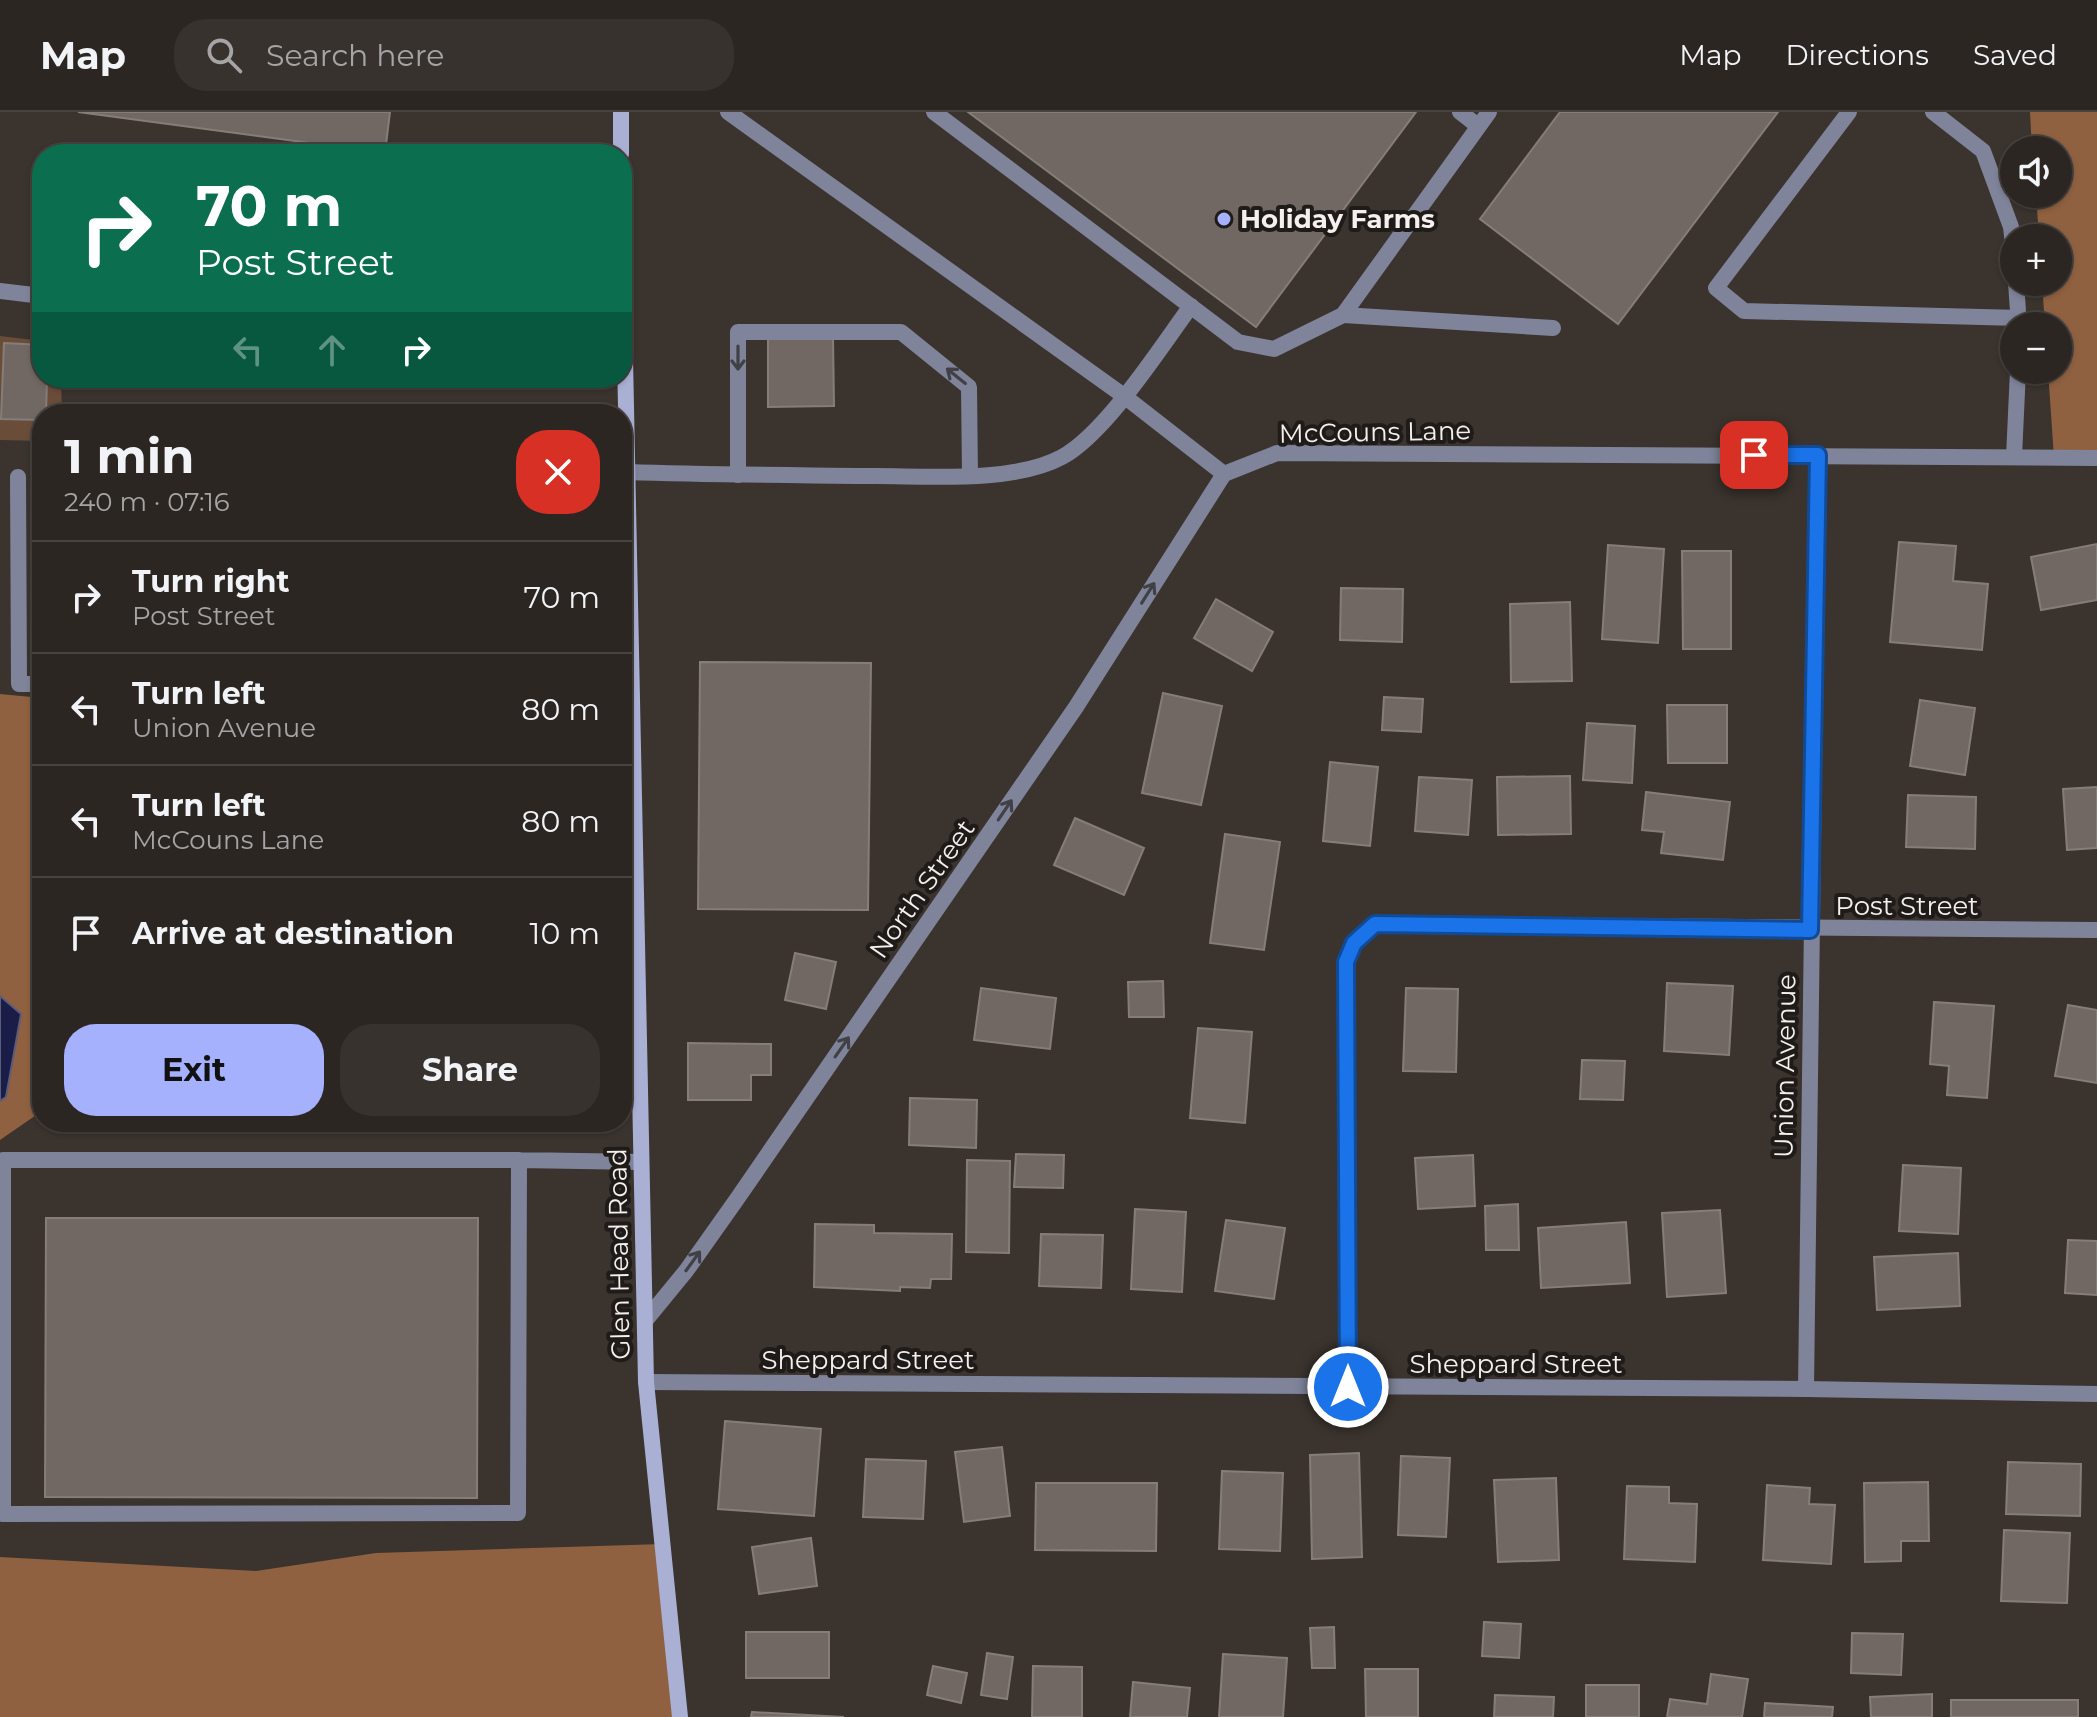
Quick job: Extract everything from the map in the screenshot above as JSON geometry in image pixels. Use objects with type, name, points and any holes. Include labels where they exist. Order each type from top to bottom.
[{"type":"main road","points":[[621,112],[621,144]]},
{"type":"main road","name":"Glen Head Road","points":[[632,1068],[641,1162],[646,1382],[680,1717]]},
{"type":"street","points":[[728,112],[1124,396],[1224,474]]},
{"type":"street","points":[[934,112],[1238,342],[1274,349],[1343,315],[1489,112]]},
{"type":"street","points":[[1460,112],[1478,126]]},
{"type":"street","points":[[1849,112],[1716,288],[1744,311],[2000,321]]},
{"type":"street","points":[[1933,112],[1983,151],[2010,224]]},
{"type":"street","points":[[0,291],[32,295]]},
{"type":"street","points":[[632,472],[970,476],[1031,467],[1061,458],[1087,439],[1124,396],[1191,306]]},
{"type":"street","points":[[1343,315],[1553,328]]},
{"type":"street","points":[[738,475],[738,332],[901,332],[969,387],[970,476]]},
{"type":"street","points":[[2014,457],[2017,384]]},
{"type":"street","name":"McCouns Lane","points":[[1224,474],[1277,453],[2097,458]]},
{"type":"street","name":"Union Avenue","points":[[1806,1389],[1818,455]]},
{"type":"street","name":"North Street","points":[[645,1321],[686,1271],[737,1199],[1076,707],[1224,474]]},
{"type":"street","points":[[18,477],[19,684],[32,684]]},
{"type":"street","name":"Post Street","points":[[1348,1387],[1346,962],[1354,943],[1375,924],[2097,930]]},
{"type":"street","points":[[519,1160],[518,1513],[3,1514],[3,1160],[519,1160],[641,1162]]},
{"type":"street","name":"Sheppard Street","points":[[646,1382],[1806,1389],[2097,1394]]},
{"type":"shaded area","points":[[2030,112],[2097,112],[2097,458],[2054,458],[2049,384],[2072,384],[2072,312],[2044,312],[2043,296],[2072,296],[2072,224],[2038,224],[2037,208],[2072,208],[2072,136],[2031,136]]},
{"type":"shaded area","points":[[0,336],[32,340],[32,388],[61,388],[62,404],[32,404],[32,441],[0,440]]},
{"type":"shaded area","points":[[0,694],[32,697],[32,1118],[0,1140],[0,1101],[6,1097],[21,1014],[0,996]]},
{"type":"shaded area","points":[[0,996],[21,1014],[6,1097],[0,1101]]},
{"type":"shaded area","points":[[663,1544],[680,1717],[0,1717],[0,1557],[256,1571],[376,1553]]},
{"type":"building","points":[[78,112],[390,112],[386,144],[318,144]]},
{"type":"building","name":"Holiday Farms","points":[[968,112],[1416,112],[1256,327]]},
{"type":"building","points":[[1560,112],[1778,112],[1618,324],[1480,219]]},
{"type":"building","points":[[833,337],[834,406],[768,407],[768,338]]},
{"type":"building","points":[[4,343],[32,344],[32,388],[47,388],[46,404],[32,404],[32,420],[1,419]]},
{"type":"building","points":[[1899,542],[1956,546],[1953,581],[1988,584],[1982,650],[1890,642]]},
{"type":"building","points":[[2097,544],[2097,600],[2041,610],[2031,557]]},
{"type":"building","points":[[1608,545],[1664,549],[1658,643],[1602,639]]},
{"type":"building","points":[[1682,551],[1731,551],[1731,649],[1683,649]]},
{"type":"building","points":[[1341,588],[1403,589],[1402,642],[1340,640]]},
{"type":"building","points":[[1216,599],[1273,632],[1252,671],[1194,638]]},
{"type":"building","points":[[1570,602],[1572,681],[1511,682],[1510,604]]},
{"type":"building","points":[[700,662],[871,663],[868,910],[698,909]]},
{"type":"building","points":[[1163,693],[1222,706],[1201,805],[1142,793]]},
{"type":"building","points":[[1384,697],[1423,699],[1421,732],[1382,730]]},
{"type":"building","points":[[1920,700],[1975,708],[1965,775],[1910,766]]},
{"type":"building","points":[[1667,705],[1727,705],[1727,763],[1668,763]]},
{"type":"building","points":[[1587,723],[1635,726],[1632,783],[1583,780]]},
{"type":"building","points":[[1330,762],[1378,767],[1370,846],[1323,841]]},
{"type":"building","points":[[1570,776],[1571,834],[1498,835],[1497,777]]},
{"type":"building","points":[[1419,777],[1472,780],[1468,835],[1415,831]]},
{"type":"building","points":[[2097,787],[2097,848],[2067,850],[2063,789]]},
{"type":"building","points":[[1646,792],[1730,802],[1723,860],[1661,853],[1664,832],[1642,830]]},
{"type":"building","points":[[1908,795],[1976,797],[1975,849],[1906,847]]},
{"type":"building","points":[[1075,818],[1144,848],[1124,895],[1054,865]]},
{"type":"building","points":[[1225,834],[1280,842],[1264,950],[1210,943]]},
{"type":"building","points":[[795,953],[836,962],[826,1009],[785,1000]]},
{"type":"building","points":[[1163,981],[1164,1017],[1129,1017],[1128,982]]},
{"type":"building","points":[[1667,983],[1733,986],[1729,1055],[1664,1051]]},
{"type":"building","points":[[981,988],[1056,998],[1050,1049],[974,1040]]},
{"type":"building","points":[[1406,988],[1458,989],[1456,1072],[1403,1071]]},
{"type":"building","points":[[1934,1002],[1994,1006],[1987,1098],[1947,1095],[1949,1066],[1930,1064]]},
{"type":"building","points":[[2068,1005],[2097,1010],[2097,1083],[2055,1076]]},
{"type":"building","points":[[1198,1028],[1252,1032],[1245,1123],[1190,1118]]},
{"type":"building","points":[[688,1043],[771,1044],[771,1075],[751,1075],[751,1100],[688,1100]]},
{"type":"building","points":[[1582,1060],[1625,1061],[1623,1100],[1580,1099]]},
{"type":"building","points":[[910,1098],[977,1100],[976,1148],[909,1145]]},
{"type":"building","points":[[1016,1154],[1064,1155],[1063,1188],[1014,1187]]},
{"type":"building","points":[[1473,1155],[1475,1206],[1418,1209],[1415,1158]]},
{"type":"building","points":[[967,1160],[1010,1161],[1009,1253],[966,1252]]},
{"type":"building","points":[[1903,1165],[1961,1168],[1958,1234],[1899,1231]]},
{"type":"building","points":[[1518,1204],[1519,1250],[1486,1250],[1485,1206]]},
{"type":"building","points":[[1135,1209],[1186,1212],[1182,1292],[1131,1289]]},
{"type":"building","points":[[1720,1210],[1726,1293],[1667,1297],[1662,1213]]},
{"type":"building","points":[[46,1218],[478,1218],[477,1498],[45,1497]]},
{"type":"building","points":[[1226,1220],[1285,1228],[1274,1299],[1215,1291]]},
{"type":"building","points":[[1626,1222],[1630,1283],[1541,1288],[1538,1228]]},
{"type":"building","points":[[815,1224],[874,1225],[874,1233],[952,1234],[951,1279],[931,1279],[930,1288],[900,1287],[900,1291],[814,1287]]},
{"type":"building","points":[[1041,1234],[1103,1235],[1101,1288],[1039,1286]]},
{"type":"building","points":[[2068,1240],[2097,1241],[2097,1295],[2065,1293]]},
{"type":"building","points":[[1958,1253],[1960,1306],[1877,1310],[1874,1257]]},
{"type":"building","points":[[725,1421],[821,1429],[814,1516],[718,1509]]},
{"type":"building","points":[[1002,1447],[1010,1516],[964,1522],[955,1452]]},
{"type":"building","points":[[1359,1453],[1362,1557],[1312,1559],[1310,1455]]},
{"type":"building","points":[[1401,1456],[1450,1458],[1446,1537],[1398,1535]]},
{"type":"building","points":[[866,1459],[926,1461],[923,1519],[863,1517]]},
{"type":"building","points":[[2008,1462],[2081,1464],[2080,1516],[2006,1514]]},
{"type":"building","points":[[1222,1471],[1283,1473],[1280,1551],[1219,1549]]},
{"type":"building","points":[[1556,1478],[1559,1560],[1498,1562],[1494,1480]]},
{"type":"building","points":[[1928,1482],[1929,1541],[1901,1541],[1901,1561],[1865,1562],[1864,1483]]},
{"type":"building","points":[[1036,1483],[1157,1483],[1156,1551],[1035,1550]]},
{"type":"building","points":[[1767,1485],[1810,1488],[1809,1504],[1835,1505],[1831,1564],[1763,1560]]},
{"type":"building","points":[[1627,1486],[1669,1487],[1669,1503],[1697,1504],[1695,1562],[1624,1559]]},
{"type":"building","points":[[2004,1530],[2070,1533],[2067,1603],[2001,1601]]},
{"type":"building","points":[[811,1538],[817,1586],[759,1594],[752,1547]]},
{"type":"building","points":[[1484,1622],[1521,1624],[1519,1658],[1482,1656]]},
{"type":"building","points":[[1334,1627],[1335,1668],[1312,1668],[1310,1628]]},
{"type":"building","points":[[746,1632],[829,1632],[829,1678],[746,1678]]},
{"type":"building","points":[[1852,1633],[1903,1634],[1901,1675],[1851,1673]]},
{"type":"building","points":[[987,1653],[1013,1657],[1007,1699],[981,1695]]},
{"type":"building","points":[[1223,1654],[1287,1658],[1283,1717],[1219,1717]]},
{"type":"building","points":[[933,1666],[967,1673],[961,1703],[927,1695]]},
{"type":"building","points":[[1033,1666],[1082,1667],[1082,1717],[1032,1717]]},
{"type":"building","points":[[1365,1669],[1418,1669],[1418,1717],[1366,1717]]},
{"type":"building","points":[[1711,1674],[1748,1679],[1742,1717],[1667,1717],[1670,1699],[1707,1704]]},
{"type":"building","points":[[1133,1682],[1190,1688],[1187,1717],[1130,1717]]},
{"type":"building","points":[[1586,1685],[1639,1685],[1639,1717],[1586,1717]]},
{"type":"building","points":[[1932,1694],[1932,1717],[1871,1717],[1870,1697]]},
{"type":"building","points":[[1495,1695],[1554,1697],[1553,1717],[1494,1717]]},
{"type":"building","points":[[1951,1700],[2078,1700],[2078,1717],[1951,1717]]},
{"type":"building","points":[[1765,1703],[1833,1707],[1832,1717],[1764,1717]]},
{"type":"building","points":[[752,1712],[844,1717],[751,1717]]},
{"type":"place","name":"Holiday Farms","points":[[1224,219]]},
{"type":"route","points":[[1348,1387],[1346,962],[1354,943],[1375,924],[1810,930],[1818,455],[1754,455]]}]
